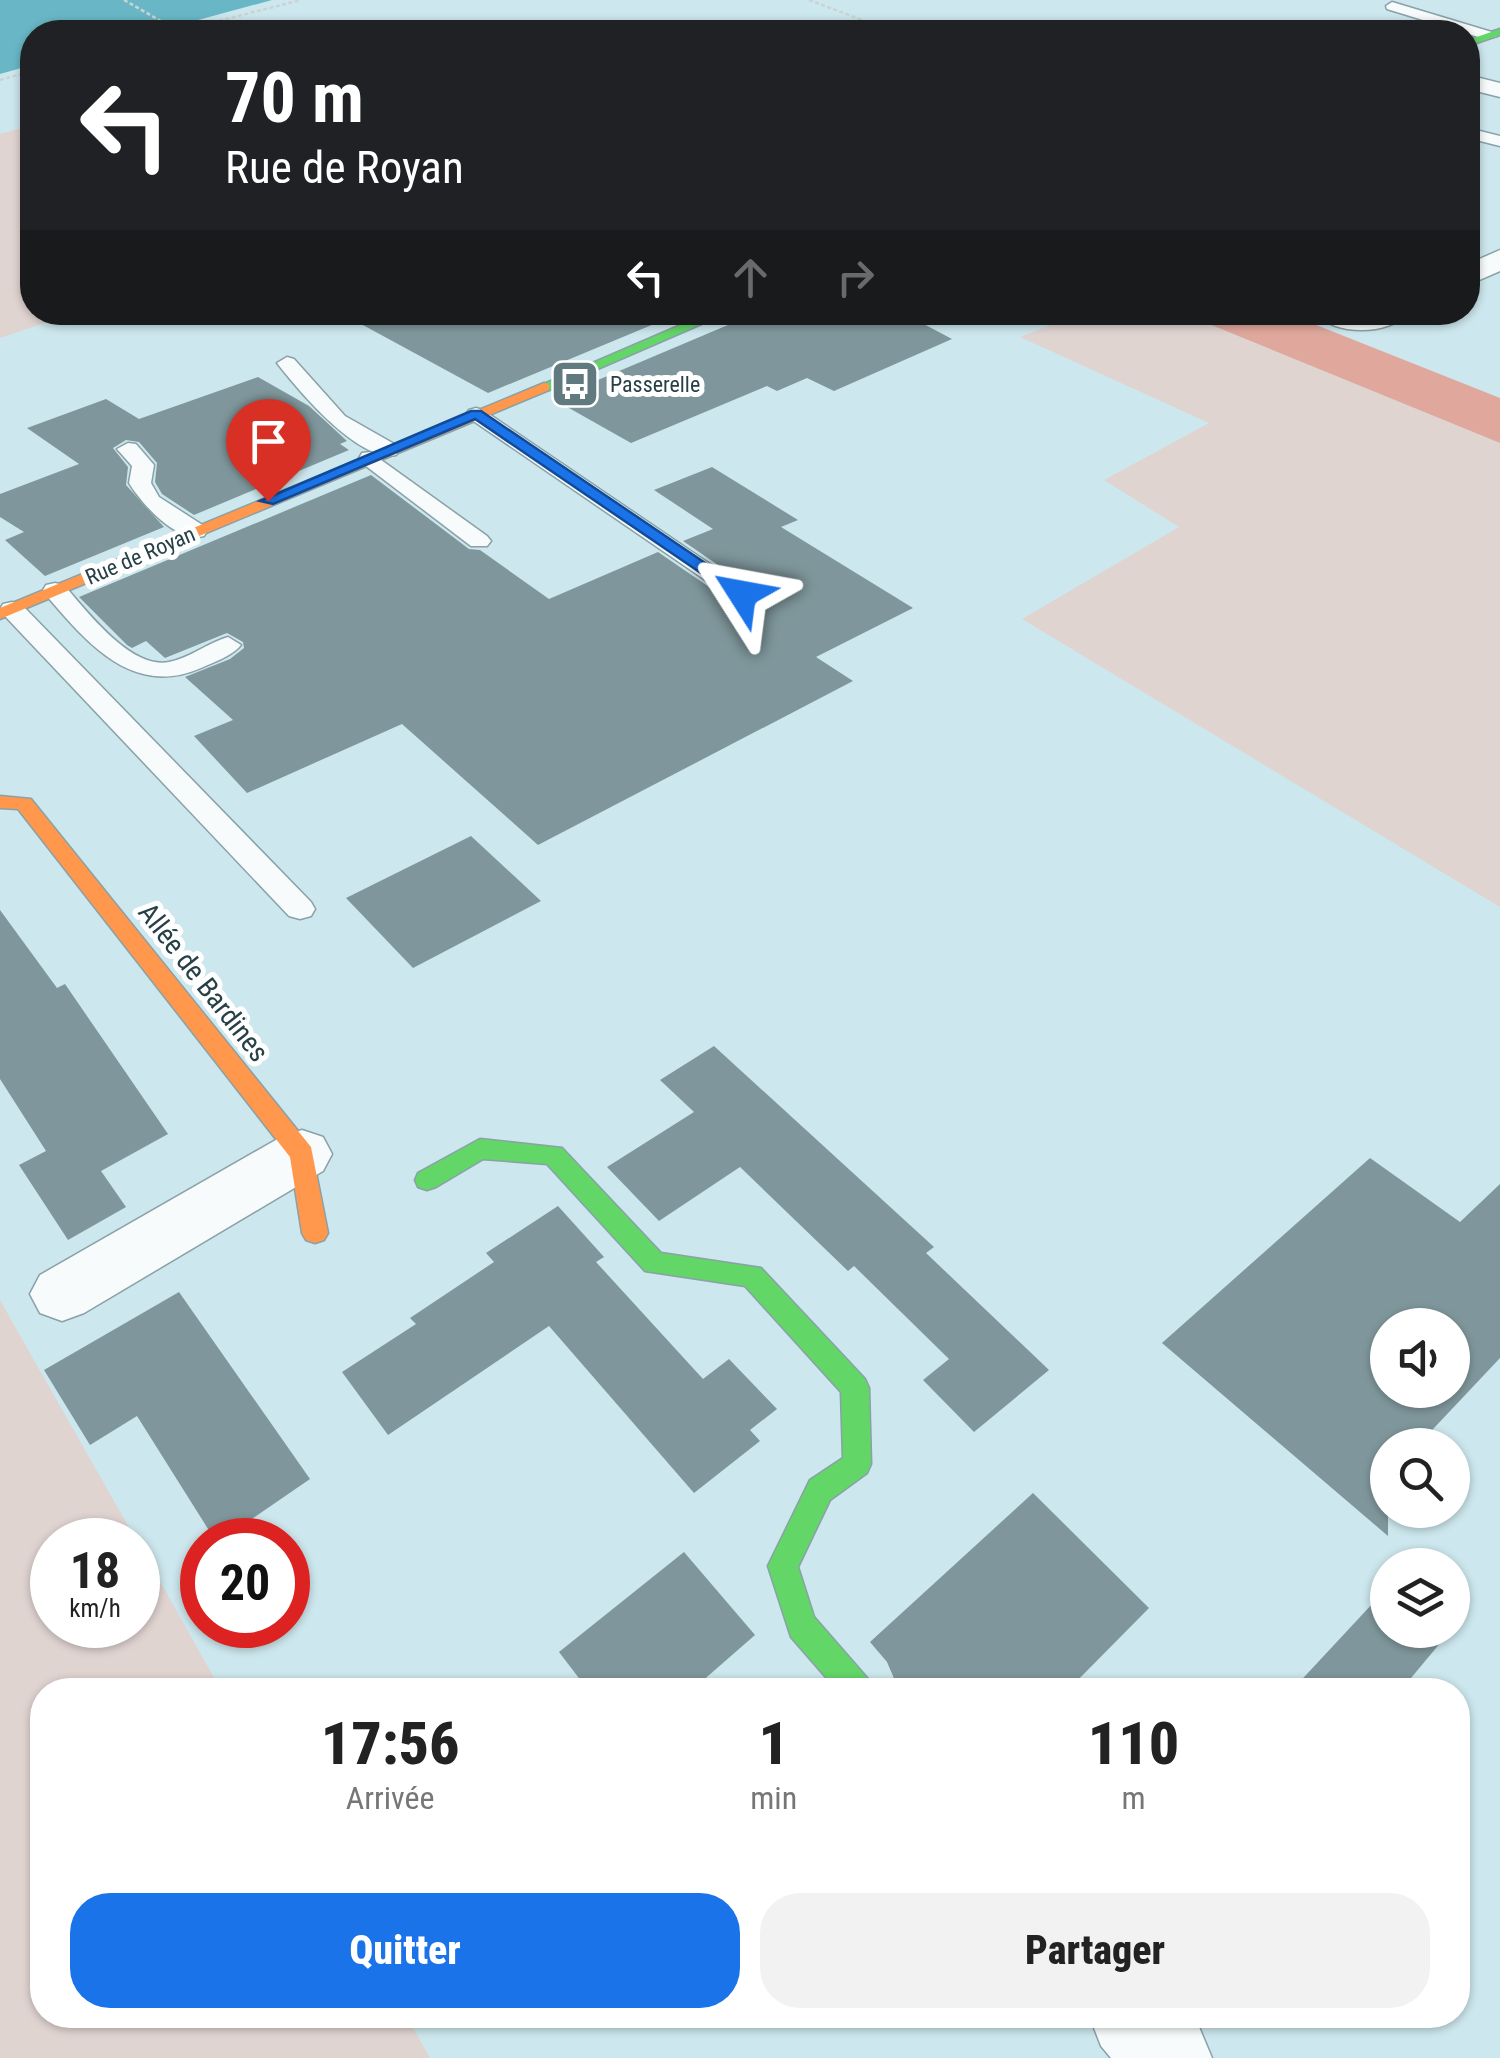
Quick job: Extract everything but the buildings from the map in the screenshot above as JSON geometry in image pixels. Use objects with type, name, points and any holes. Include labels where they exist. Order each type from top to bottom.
[{"type":"street","name":"Rue de Royan","points":[[6,612],[692,325]]},
{"type":"street","name":"Allée de Bardines","points":[[0,802],[24,803],[302,1154],[314,1233]]},
{"type":"street","points":[[427,1180],[480,1148],[554,1155],[654,1263],[752,1276],[856,1388],[856,1464],[820,1490],[783,1566],[802,1626],[846,1678]]},
{"type":"street","points":[[62,1294],[302,1154]]},
{"type":"street","points":[[1143,2028],[1168,2058]]},
{"type":"lane","points":[[1399,3],[1448,20]]},
{"type":"lane","points":[[287,362],[338,420],[478,541]]},
{"type":"lane","points":[[476,414],[742,594]]},
{"type":"lane","points":[[128,449],[143,465],[140,483],[151,501],[196,531]]},
{"type":"lane","points":[[55,590],[96,637],[140,668],[167,670],[228,645]]},
{"type":"lane","points":[[6,612],[300,909]]},
{"type":"path","points":[[124,0],[158,20]]},
{"type":"path","points":[[224,20],[301,0]]},
{"type":"path","points":[[810,0],[862,20]]},
{"type":"shaded area","points":[[20,128],[20,325],[38,325],[0,338],[0,134]]},
{"type":"shaded area","points":[[1050,325],[1211,325],[1500,443],[1500,907],[1022,619],[1179,527],[1104,480],[1209,423],[1020,337]]},
{"type":"shaded area","points":[[1211,325],[1316,325],[1500,398],[1500,443]]},
{"type":"shaded area","points":[[0,1300],[124,1518],[30,1518],[30,1648],[160,1648],[160,1581],[180,1617],[180,1648],[197,1648],[214,1678],[30,1678],[30,2028],[413,2028],[430,2058],[0,2058]]},
{"type":"water","points":[[0,0],[272,0],[198,20],[20,20],[20,68],[0,74]]},
{"type":"traffic: fast","points":[[1480,39],[1500,32]]},
{"type":"traffic: fast","points":[[544,387],[692,325]]},
{"type":"traffic: fast","points":[[427,1180],[480,1149],[553,1155],[654,1263],[752,1276],[855,1388],[857,1464],[820,1490],[783,1566],[802,1626],[847,1678]]},
{"type":"traffic: slow","points":[[0,614],[544,387]]},
{"type":"traffic: slow","points":[[0,802],[24,803],[302,1154],[315,1233]]},
{"type":"place","name":"Passerelle","points":[[575,384]]},
{"type":"route","points":[[268,501],[476,414],[742,594]]}]
